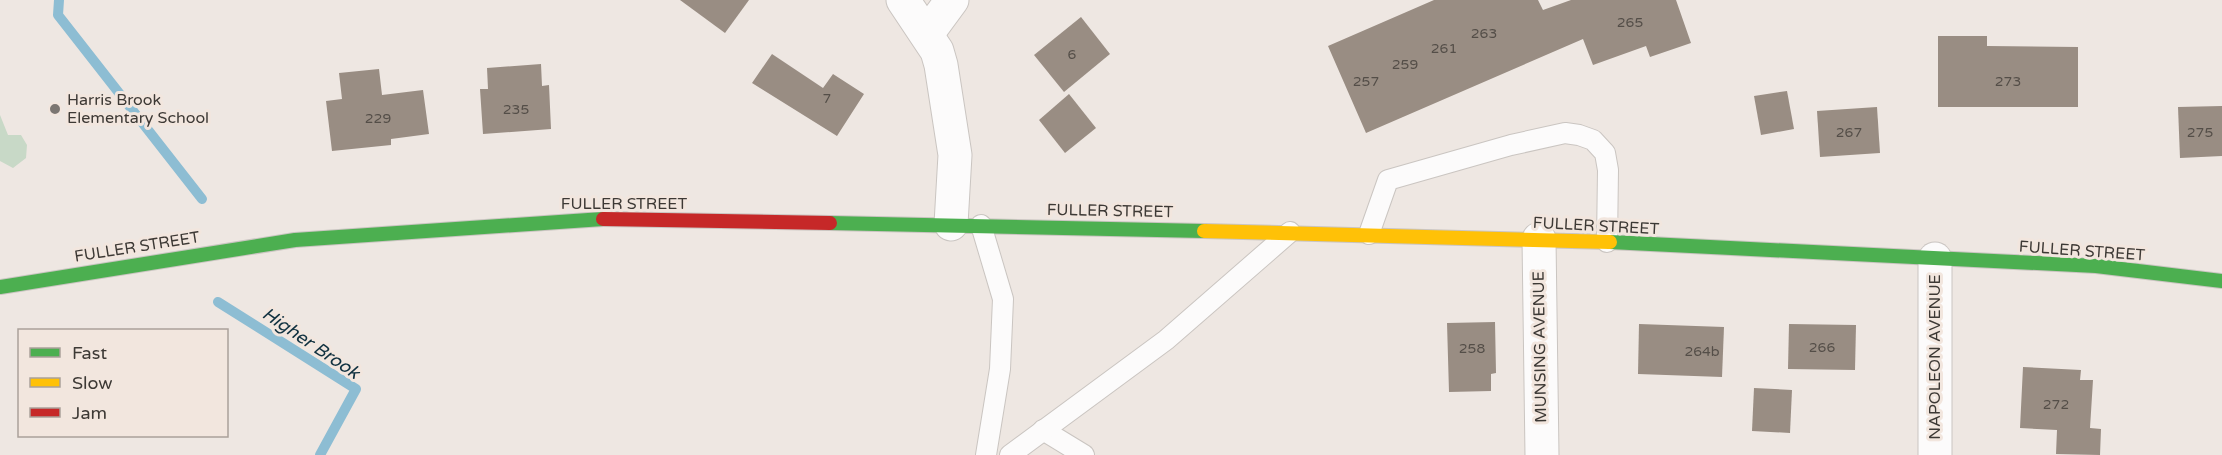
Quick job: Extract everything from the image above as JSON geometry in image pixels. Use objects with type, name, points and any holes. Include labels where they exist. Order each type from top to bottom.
[{"type":"street","points":[[903,0],[927,34],[941,65],[950,107],[966,224]]},
{"type":"street","points":[[927,34],[952,0]]},
{"type":"street","name":"FULLER STREET","points":[[0,287],[268,243],[466,226],[582,219],[966,224],[1539,239],[2096,266],[2222,281]]},
{"type":"street","name":"MUNSING AVENUE","points":[[1539,239],[1542,455]]},
{"type":"street","name":"NAPOLEON AVENUE","points":[[1935,259],[1935,455]]},
{"type":"lane","points":[[1369,234],[1388,180],[1500,148],[1566,133],[1593,140],[1605,153],[1608,170],[1607,242]]},
{"type":"lane","points":[[966,224],[1003,299],[1000,369],[986,455]]},
{"type":"lane","points":[[1010,455],[1166,340],[1290,232]]},
{"type":"lane","points":[[1043,430],[1084,455]]},
{"type":"green space","points":[[0,115],[8,135],[21,135],[27,145],[26,158],[13,168],[0,161]]},
{"type":"building","points":[[680,0],[749,0],[725,33]]},
{"type":"building","points":[[1434,0],[1538,0],[1543,10],[1571,0],[1676,0],[1691,43],[1650,57],[1646,46],[1593,65],[1583,39],[1366,133],[1328,46]]},
{"type":"building","points":[[1081,17],[1110,54],[1064,92],[1034,55]]},
{"type":"building","points":[[1938,36],[1987,36],[1987,46],[2078,47],[2078,107],[1938,107]]},
{"type":"building","points":[[772,54],[823,88],[833,74],[864,94],[837,136],[752,83]]},
{"type":"building","points":[[541,64],[542,86],[549,85],[551,129],[483,134],[480,89],[488,89],[487,68]]},
{"type":"building","points":[[379,69],[382,95],[423,90],[429,134],[391,139],[391,145],[332,151],[326,101],[342,99],[339,73]]},
{"type":"building","points":[[1787,91],[1794,129],[1761,135],[1754,96]]},
{"type":"building","points":[[1069,94],[1096,128],[1065,153],[1039,120]]},
{"type":"building","points":[[2222,106],[2222,156],[2180,158],[2178,107]]},
{"type":"building","points":[[1877,107],[1880,153],[1820,157],[1817,111]]},
{"type":"building","points":[[1495,322],[1496,373],[1491,374],[1491,391],[1449,392],[1447,323]]},
{"type":"building","points":[[1639,324],[1724,327],[1722,377],[1638,374]]},
{"type":"building","points":[[1789,324],[1856,325],[1855,370],[1788,369]]},
{"type":"building","points":[[2023,367],[2081,370],[2080,380],[2093,380],[2090,428],[2101,429],[2100,455],[2056,454],[2057,430],[2020,428]]},
{"type":"building","points":[[1754,388],[1792,390],[1790,433],[1752,431]]},
{"type":"waterway","name":"Higher Brook","points":[[59,0],[58,15],[202,199]]},
{"type":"waterway","name":"Higher Brook","points":[[218,302],[356,389],[320,455]]},
{"type":"traffic: fast","points":[[0,287],[295,240],[603,219]]},
{"type":"traffic: fast","points":[[830,223],[1204,231]]},
{"type":"traffic: fast","points":[[1610,242],[2096,266],[2222,281]]},
{"type":"traffic: slow","points":[[1204,231],[1610,242]]},
{"type":"traffic: jam","points":[[603,219],[830,223]]},
{"type":"place","name":"Harris Brook Elementary School","points":[[55,109]]}]
